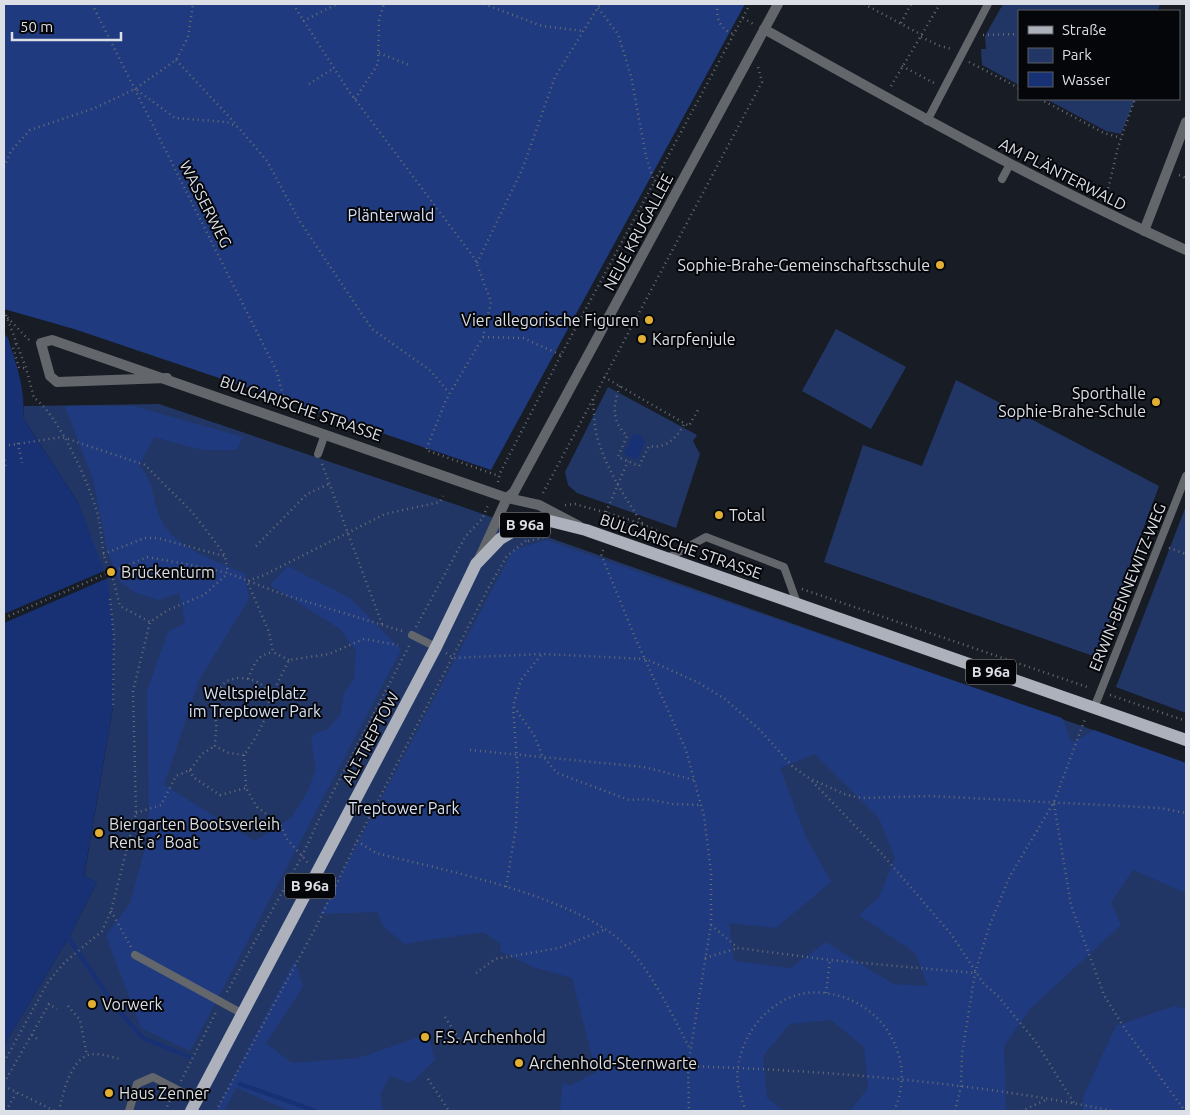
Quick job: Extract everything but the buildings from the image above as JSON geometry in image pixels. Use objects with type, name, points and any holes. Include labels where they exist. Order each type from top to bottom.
[{"type":"main road","name":"ALT-TREPTOW","points":[[194,1106],[436,647],[476,564],[500,539],[530,524],[540,521],[558,522],[586,530]]},
{"type":"main road","name":"BULGARISCHE STRASSE","points":[[586,530],[1186,740]]},
{"type":"street","name":"NEUE KRUGALLEE","points":[[508,498],[514,492],[584,365],[760,28],[778,4]]},
{"type":"street","name":"AM PLÄNTERWALD","points":[[760,28],[1010,164],[1102,211],[1186,250]]},
{"type":"street","points":[[1144,231],[1186,122]]},
{"type":"street","name":"BULGARISCHE STRASSE","points":[[167,378],[57,382],[50,376],[41,343],[52,340],[167,378],[508,498],[539,505],[560,514],[586,530]]},
{"type":"street","name":"ALT-TREPTOW","points":[[476,564],[508,498]]},
{"type":"lane","points":[[927,120],[988,4]]},
{"type":"lane","points":[[1002,179],[1010,164]]},
{"type":"lane","points":[[318,454],[325,434]]},
{"type":"lane","name":"ERWIN-BENNEWITZ-WEG","points":[[1094,708],[1186,476]]},
{"type":"lane","points":[[666,558],[706,537],[784,567],[797,603]]},
{"type":"lane","points":[[412,635],[436,647]]},
{"type":"lane","points":[[135,955],[242,1014]]},
{"type":"lane","points":[[129,1111],[137,1084],[153,1077],[177,1088],[194,1106]]},
{"type":"path","name":"WASSERWEG","points":[[92,4],[278,372],[285,404],[280,418]]},
{"type":"path","points":[[4,167],[11,151],[30,130],[95,108],[136,89],[176,60],[188,37],[193,4]]},
{"type":"path","points":[[292,4],[355,99],[477,263],[491,302],[483,337],[449,394],[426,450],[499,476]]},
{"type":"path","points":[[304,21],[337,4]]},
{"type":"path","points":[[355,99],[378,64],[379,19],[384,4]]},
{"type":"path","points":[[484,4],[542,26],[583,31]]},
{"type":"path","points":[[595,4],[618,34],[631,76],[646,156],[654,182]]},
{"type":"path","points":[[477,263],[522,170],[555,77],[600,4]]},
{"type":"path","points":[[718,4],[716,12],[723,28],[734,34]]},
{"type":"path","points":[[497,487],[499,476],[560,355],[750,4]]},
{"type":"path","points":[[864,4],[922,36],[962,53]]},
{"type":"path","points":[[901,23],[911,4]]},
{"type":"path","points":[[885,97],[940,4]]},
{"type":"path","points":[[743,18],[760,28]]},
{"type":"path","points":[[971,35],[1018,34]]},
{"type":"path","points":[[379,53],[408,65]]},
{"type":"path","points":[[176,60],[267,161],[299,220],[372,329],[430,371],[449,394]]},
{"type":"path","points":[[540,498],[762,82],[757,66],[760,61]]},
{"type":"path","points":[[973,64],[1018,87]]},
{"type":"path","points":[[902,66],[944,88]]},
{"type":"path","points":[[309,84],[334,68]]},
{"type":"path","points":[[136,89],[175,118],[227,122],[238,127]]},
{"type":"path","points":[[1042,100],[1104,133],[1121,138]]},
{"type":"path","points":[[1102,211],[1121,138],[1135,100]]},
{"type":"path","points":[[5,315],[28,341],[41,343]]},
{"type":"path","points":[[5,315],[26,368],[34,398],[45,405],[77,459],[98,513],[103,554],[107,565]]},
{"type":"path","points":[[483,337],[523,338],[560,355]]},
{"type":"path","points":[[17,344],[13,347],[19,368],[26,368]]},
{"type":"path","points":[[604,377],[690,426],[698,410]]},
{"type":"path","points":[[620,386],[614,410],[615,420],[627,436],[618,457],[639,466],[648,446],[656,447],[669,443],[675,439],[685,423]]},
{"type":"path","points":[[593,397],[597,435],[618,485],[644,526]]},
{"type":"path","points":[[4,446],[62,436],[145,465],[192,512],[225,556],[228,573]]},
{"type":"path","points":[[18,443],[22,463]]},
{"type":"path","points":[[318,454],[382,624]]},
{"type":"path","points":[[4,455],[6,470]]},
{"type":"path","points":[[606,513],[628,461]]},
{"type":"path","points":[[256,546],[307,494],[329,484]]},
{"type":"path","points":[[247,581],[262,576],[347,535],[385,514],[440,502],[443,496]]},
{"type":"path","points":[[557,505],[575,504],[644,526],[665,534],[683,550]]},
{"type":"path","points":[[115,571],[147,558],[228,573],[299,600],[382,624],[412,635],[465,537],[482,519]]},
{"type":"path","points":[[621,530],[625,520]]},
{"type":"path","points":[[216,1111],[316,927],[357,841],[507,556],[524,542],[535,538],[557,537]]},
{"type":"path","points":[[103,554],[145,538],[157,538],[225,556]]},
{"type":"path","points":[[607,538],[601,554],[686,750],[701,806],[712,872],[711,924],[688,1066],[689,1111]]},
{"type":"path","points":[[1159,544],[1186,554]]},
{"type":"path","points":[[4,1062],[48,982],[72,956],[84,948],[102,931],[112,911],[136,813],[132,691],[150,622],[168,610],[204,595],[228,573]]},
{"type":"path","points":[[4,618],[106,574]]},
{"type":"path","points":[[113,579],[120,606],[150,622]]},
{"type":"path","points":[[247,581],[269,632],[273,652]]},
{"type":"path","points":[[791,588],[810,590],[1186,721]]},
{"type":"path","points":[[110,599],[114,636],[113,707]]},
{"type":"path","points":[[248,678],[254,663],[262,654],[273,652],[289,660],[329,654],[364,639],[398,646]]},
{"type":"path","points":[[436,647],[453,658],[542,654],[646,659],[699,682],[725,699],[760,730],[793,767],[809,778],[834,802],[951,934],[975,973],[1014,1014],[1036,1042],[1075,1103]]},
{"type":"path","points":[[165,1111],[221,1003],[302,856],[322,813],[408,651]]},
{"type":"path","points":[[506,887],[516,827],[517,754],[513,706],[522,680],[542,654]]},
{"type":"path","points":[[289,660],[269,699],[264,725],[244,755],[246,788],[258,806],[280,824],[287,839],[302,856]]},
{"type":"path","points":[[215,746],[217,723],[213,710],[214,699],[226,681],[248,678],[259,683],[265,689],[269,699]]},
{"type":"path","points":[[513,706],[534,735],[542,756],[557,773],[629,800],[646,799],[673,804],[701,806]]},
{"type":"path","points":[[955,1111],[975,973],[989,927],[1010,876],[1054,802],[1085,718],[1094,708]]},
{"type":"path","points":[[136,813],[161,804],[176,776],[190,770],[202,754],[215,746]]},
{"type":"path","points":[[215,746],[229,753],[244,755]]},
{"type":"path","points":[[470,750],[644,767],[694,780]]},
{"type":"path","points":[[190,770],[193,778],[220,796],[246,788]]},
{"type":"path","points":[[809,778],[844,794],[861,798],[931,796],[1160,808],[1186,813]]},
{"type":"path","points":[[1054,802],[1071,905],[1104,995],[1124,1029],[1185,1111]]},
{"type":"path","points":[[357,841],[376,853],[506,887],[573,912],[606,929],[632,951],[647,973],[690,1048]]},
{"type":"path","points":[[112,911],[135,955]]},
{"type":"path","points":[[711,924],[738,948]]},
{"type":"path","points":[[476,974],[495,959],[559,948],[606,929]]},
{"type":"path","points":[[705,958],[738,948],[830,960],[975,973]]},
{"type":"path","points":[[826,993],[830,960]]},
{"type":"path","points":[[746,1111],[738,1087],[738,1067],[746,1038],[760,1018],[780,1002],[804,993],[826,993],[851,1001],[870,1012],[888,1028],[897,1048],[904,1079],[901,1097],[894,1111]]},
{"type":"path","points":[[56,1111],[4,1085],[49,1004],[57,1009]]},
{"type":"path","points":[[68,1006],[80,1020],[87,1056]]},
{"type":"path","points":[[445,1017],[460,1040]]},
{"type":"path","points":[[32,1035],[39,1040]]},
{"type":"path","points":[[60,1111],[73,1069],[87,1056],[105,1056],[120,1059]]},
{"type":"path","points":[[688,1066],[818,1071],[904,1079],[1049,1098],[1114,1111]]},
{"type":"path","points":[[428,1079],[449,1111]]},
{"type":"path","points":[[6,1111],[17,1092]]},
{"type":"path","points":[[1021,1111],[1049,1098]]},
{"type":"green space","name":"Plänterwald","points":[[4,4],[745,4],[491,470],[74,329],[4,309]]},
{"type":"green space","points":[[1003,4],[1160,4],[1158,10],[1018,10],[1018,84],[982,65],[981,49],[986,49],[985,36]]},
{"type":"green space","points":[[1048,100],[1135,100],[1121,134],[1106,131]]},
{"type":"green space","points":[[836,329],[906,367],[871,429],[802,391]]},
{"type":"green space","points":[[956,380],[1159,486],[1096,657],[824,562],[863,445],[922,466]]},
{"type":"green space","points":[[608,387],[697,435],[693,441],[700,454],[676,528],[577,493],[568,485],[565,472]]},
{"type":"green space","name":"Treptower Park","points":[[159,404],[463,507],[1186,763],[1186,1111],[4,1111],[4,1045],[69,937],[97,882],[84,877],[113,707],[114,636],[79,504],[23,418],[24,406]]},
{"type":"green space","points":[[65,406],[133,406],[243,437],[237,450],[202,450],[154,437],[139,466],[148,478],[159,515],[169,532],[199,554],[245,574],[249,599],[199,680],[164,785],[255,841],[291,818],[309,789],[316,768],[311,741],[314,734],[328,729],[340,715],[344,693],[354,679],[356,651],[340,629],[270,585],[288,566],[350,598],[401,650],[190,1051],[141,1028],[106,936],[130,903],[149,834],[147,691],[168,632],[185,623],[179,593],[158,600],[134,592],[119,581],[107,550],[93,480]]},
{"type":"green space","points":[[1186,506],[1186,713],[1116,687]]},
{"type":"green space","points":[[546,540],[1062,718],[1072,743],[1094,730],[1186,763],[1186,893],[1133,870],[1111,902],[1121,925],[1030,1009],[1004,1046],[1006,1111],[850,1111],[868,1088],[864,1047],[831,1020],[790,1024],[763,1056],[767,1098],[783,1111],[560,1111],[563,1082],[570,1086],[596,1072],[572,978],[533,967],[501,952],[500,943],[483,932],[404,944],[383,926],[377,912],[320,914],[513,550]],"holes":[[[815,754],[879,818],[895,858],[879,897],[859,915],[915,953],[928,986],[893,984],[826,942],[791,968],[734,961],[729,923],[776,928],[831,882],[806,837],[780,768]]]},
{"type":"green space","points":[[295,960],[303,987],[266,1043],[292,1063],[358,1058],[428,1034],[435,1060],[411,1083],[390,1076],[380,1095],[383,1111],[290,1111],[236,1088],[224,1111],[216,1111]]},
{"type":"green space","points":[[1174,1006],[1186,1009],[1186,1111],[1083,1111],[1083,1097],[1116,1026]]},
{"type":"water","points":[[4,333],[8,338],[20,377],[24,408],[23,418],[79,504],[108,582],[114,636],[113,707],[84,876],[97,882],[69,937],[4,1045]]},
{"type":"water","points":[[640,434],[645,442],[637,460],[624,454],[632,436]]},
{"type":"pier","points":[[104,571],[108,578],[4,623],[4,614]]},
{"type":"waterway","points":[[66,934],[116,1008],[143,1038],[189,1057]]},
{"type":"waterway","points":[[240,1084],[316,1111]]},
{"type":"place","name":"Sophie-Brahe-Gemeinschaftsschule","points":[[940,265]]},
{"type":"place","name":"Vier allegorische Figuren","points":[[649,320]]},
{"type":"place","name":"Karpfenjule","points":[[642,339]]},
{"type":"place","name":"Sporthalle Sophie-Brahe-Schule","points":[[1156,402]]},
{"type":"place","name":"Total","points":[[719,515]]},
{"type":"place","name":"Brückenturm","points":[[111,572]]},
{"type":"place","name":"Biergarten Bootsverleih Rent a´ Boat","points":[[99,833]]},
{"type":"place","name":"Vorwerk","points":[[92,1004]]},
{"type":"place","name":"F.S. Archenhold","points":[[425,1037]]},
{"type":"place","name":"Archenhold-Sternwarte","points":[[519,1063]]},
{"type":"place","name":"Haus Zenner","points":[[109,1093]]},
{"type":"park label","name":"Weltspielplatz im Treptower Park","points":[[255,702]]}]
